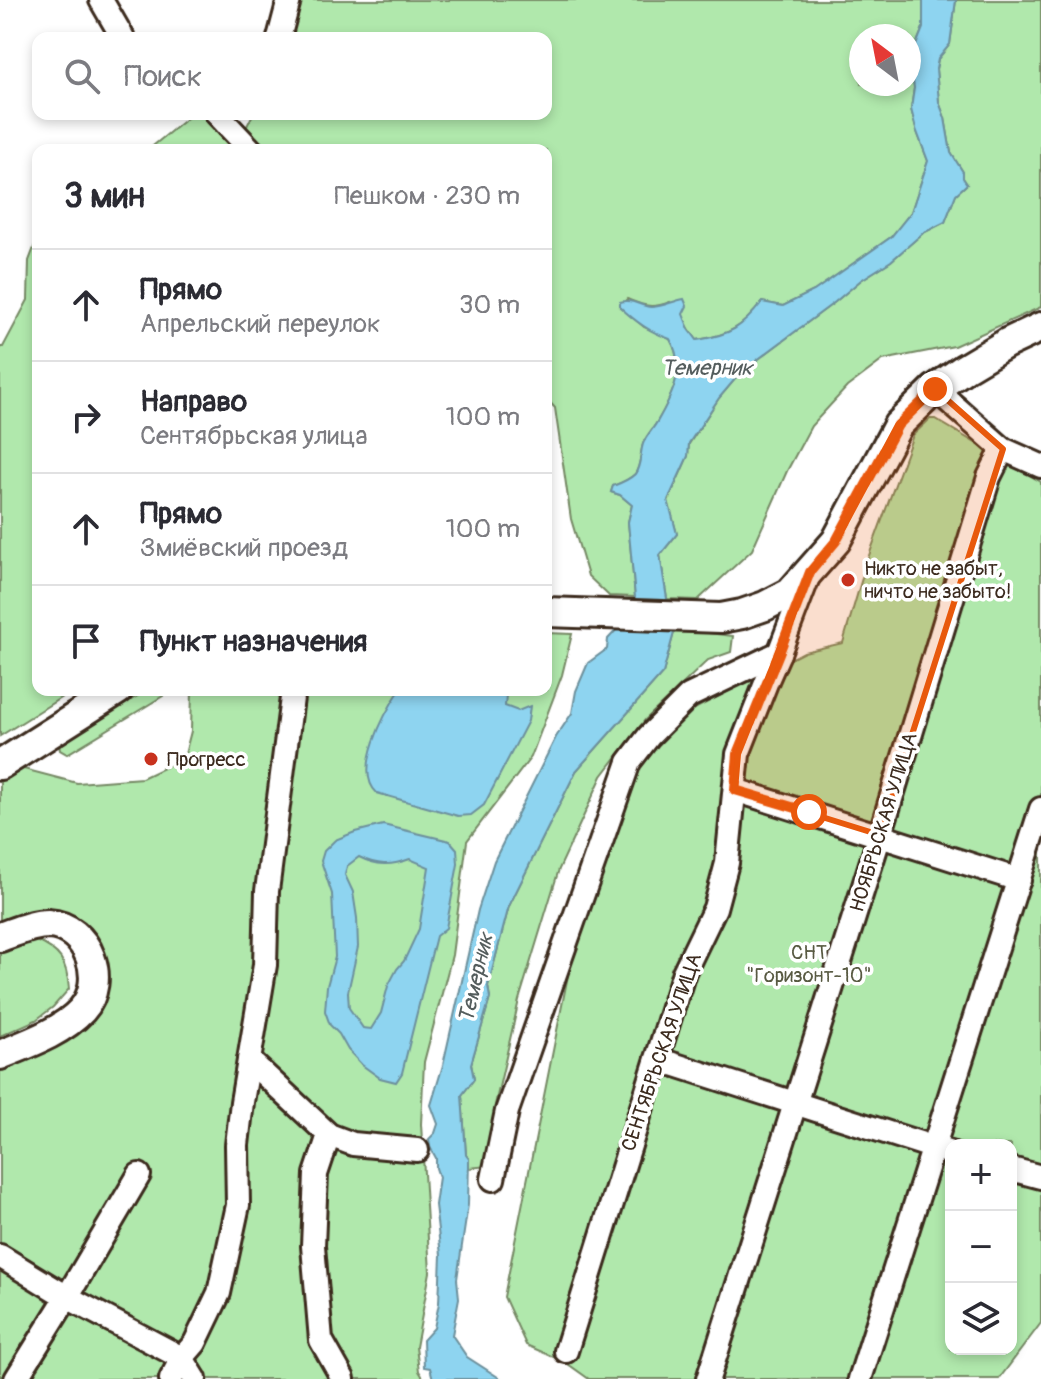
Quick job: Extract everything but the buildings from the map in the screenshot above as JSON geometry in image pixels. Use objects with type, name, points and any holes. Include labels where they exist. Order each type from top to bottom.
[{"type":"main road","points":[[552,612],[721,618],[765,606],[790,593],[836,541],[898,425],[935,389],[965,368],[1041,327]]},
{"type":"main road","points":[[0,765],[109,696]]},
{"type":"main road","points":[[0,937],[29,927],[48,924],[62,927],[84,945],[94,970],[95,983],[92,997],[68,1022],[0,1055]]},
{"type":"street","points":[[101,0],[120,32]]},
{"type":"street","points":[[281,32],[289,0]]},
{"type":"street","points":[[240,123],[249,144]]},
{"type":"street","points":[[935,389],[1003,449],[1041,466]]},
{"type":"street","name":"НОЯБРЬСКАЯ УЛИЦА","points":[[708,1379],[880,835],[989,477],[1003,449]]},
{"type":"street","name":"СЕНТЯБРЬСКАЯ УЛИЦА","points":[[566,1351],[684,972],[715,908],[727,863],[738,754],[810,572]]},
{"type":"street","points":[[493,1179],[507,1111],[629,762],[649,736],[689,696],[779,653]]},
{"type":"street","points":[[171,1379],[182,1358],[195,1343],[219,1293],[238,1205],[237,1145],[265,965],[267,891],[292,696]]},
{"type":"street","points":[[735,790],[1019,880]]},
{"type":"street","points":[[860,1379],[942,1150],[1041,809]]},
{"type":"street","points":[[657,1059],[942,1150]]},
{"type":"street","points":[[249,1060],[329,1135],[353,1144],[417,1150]]},
{"type":"street","points":[[329,1135],[316,1174],[313,1246],[321,1340],[343,1379]]},
{"type":"street","points":[[1017,1171],[1041,1177]]},
{"type":"street","points":[[16,1379],[139,1175]]},
{"type":"street","points":[[0,1256],[67,1297],[182,1358],[195,1379]]},
{"type":"highlighted area","points":[[935,389],[1003,449],[880,835],[735,790],[738,754],[810,572],[836,541],[898,425]]},
{"type":"green space","points":[[296,0],[923,0],[921,33],[921,24],[849,24],[849,96],[913,96],[911,109],[928,161],[911,212],[891,237],[814,291],[783,306],[762,302],[741,324],[718,336],[697,340],[670,302],[648,306],[627,299],[620,307],[644,327],[670,339],[677,361],[676,382],[668,402],[644,441],[637,471],[613,486],[611,492],[632,505],[628,522],[635,597],[609,596],[588,576],[571,519],[555,408],[552,405],[552,144],[262,144],[246,128],[250,120],[552,120],[552,32],[286,32]]},
{"type":"green space","points":[[956,0],[1041,0],[1041,307],[954,346],[883,360],[847,387],[811,426],[752,550],[698,600],[667,599],[660,555],[677,534],[668,501],[688,456],[689,444],[719,398],[741,372],[861,280],[891,261],[923,233],[945,222],[956,194],[967,184],[951,153],[939,102],[936,69],[938,59],[950,44]]},
{"type":"green space","points":[[185,120],[213,120],[236,144],[155,144]]},
{"type":"green space","points":[[32,253],[32,696],[63,696],[0,736],[0,347],[3,347],[28,300]]},
{"type":"green space","name":"СНТ \"Горизонт-10\"","points":[[930,419],[935,419],[1041,482],[1041,1323],[1017,1355],[999,1379],[589,1379],[565,1362],[526,1345],[504,1297],[579,920],[628,784],[679,717],[804,652],[843,643],[867,561],[913,435]]},
{"type":"green space","points":[[675,629],[733,636],[731,652],[708,660],[645,720],[602,776],[559,869],[519,1000],[495,1105],[488,1166],[469,1168],[462,1095],[474,1079],[471,1064],[490,998],[488,986],[509,906],[576,771],[663,673]]},
{"type":"green space","points":[[552,633],[572,634],[562,675],[531,757],[467,841],[452,955],[424,1062],[421,1124],[430,1272],[416,1347],[419,1371],[424,1379],[0,1379],[0,1064],[90,1019],[108,984],[90,939],[74,915],[47,913],[0,926],[0,775],[20,768],[77,783],[142,778],[184,758],[191,731],[192,696],[552,696]]},
{"type":"green space","points":[[138,696],[163,696],[67,754],[60,750],[60,742]]},
{"type":"green space","points":[[35,940],[51,948],[61,958],[69,989],[36,1020],[0,1036],[0,948]]},
{"type":"water","name":"Темерник","points":[[923,0],[956,0],[950,44],[938,59],[936,69],[939,102],[951,153],[967,184],[956,194],[945,222],[923,233],[891,261],[861,280],[741,372],[689,443],[688,456],[668,500],[677,534],[660,555],[675,629],[663,673],[576,771],[509,906],[488,986],[490,998],[471,1064],[474,1079],[462,1095],[466,1155],[469,1159],[468,1205],[457,1279],[459,1298],[452,1335],[467,1357],[501,1379],[433,1379],[430,1368],[424,1367],[423,1340],[434,1328],[439,1303],[441,1255],[435,1205],[439,1177],[429,1139],[438,1124],[431,1105],[478,910],[494,861],[556,737],[572,713],[576,691],[588,663],[607,649],[608,639],[621,625],[635,597],[628,522],[632,505],[611,492],[613,486],[637,471],[643,444],[663,412],[676,382],[677,361],[670,339],[638,322],[620,307],[620,302],[651,307],[684,299],[687,306],[683,314],[689,329],[697,340],[708,338],[734,329],[762,302],[783,306],[814,291],[891,237],[911,212],[928,161],[911,109],[913,96],[921,96]]},
{"type":"water","points":[[396,696],[506,696],[505,706],[518,711],[530,706],[528,721],[484,805],[471,815],[458,816],[377,793],[370,783],[370,757]]},
{"type":"water","points":[[383,825],[450,841],[457,849],[458,864],[446,928],[436,936],[402,1073],[396,1082],[380,1078],[362,1065],[330,1025],[325,1011],[327,986],[335,957],[332,894],[321,861],[324,851],[335,840]],"holes":[[[359,857],[384,864],[410,859],[429,867],[419,929],[388,986],[381,1013],[371,1029],[363,1028],[349,1008],[348,992],[358,947],[353,892],[345,875],[347,866]]]},
{"type":"place","name":"Никто не забыт, ничто не забыто!","points":[[848,580]]},
{"type":"place","name":"Прогресс","points":[[151,759]]},
{"type":"route","points":[[809,812],[735,790],[738,754],[810,572],[836,541],[898,425],[935,389]]}]
